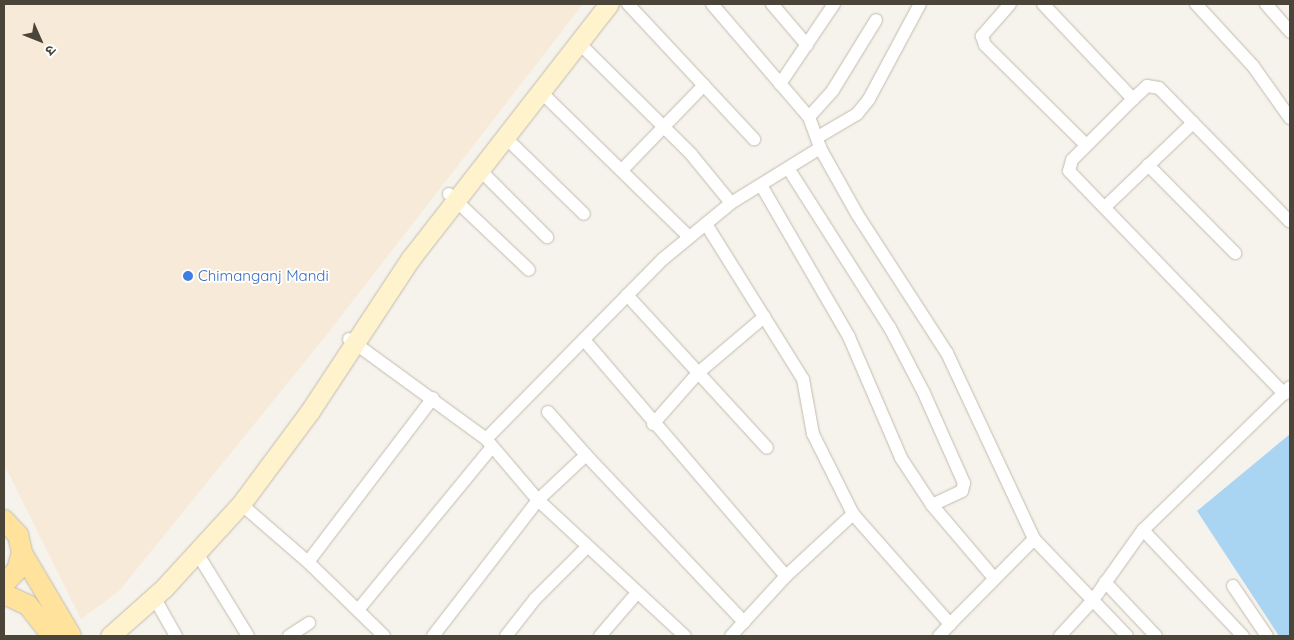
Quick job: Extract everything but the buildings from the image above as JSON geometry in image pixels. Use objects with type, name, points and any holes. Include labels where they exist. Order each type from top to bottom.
[{"type":"main road","points":[[5,518],[18,535],[22,552],[71,636]]},
{"type":"main road","points":[[4,584],[17,570],[22,552]]},
{"type":"main road","points":[[4,594],[28,605],[42,620],[52,636]]},
{"type":"street","points":[[453,198],[480,170],[580,44],[609,4]]},
{"type":"street","points":[[628,4],[754,138]]},
{"type":"street","points":[[712,4],[810,117],[819,142],[857,214],[947,353],[1034,539],[1127,636]]},
{"type":"street","points":[[772,4],[807,45]]},
{"type":"street","points":[[780,84],[834,4]]},
{"type":"street","points":[[358,610],[489,443],[627,295],[689,237],[731,203],[788,168],[857,114],[869,99],[920,4]]},
{"type":"street","points":[[1010,4],[982,36],[985,45],[1086,145]]},
{"type":"street","points":[[1043,4],[1133,99]]},
{"type":"street","points":[[1196,4],[1253,66],[1290,118]]},
{"type":"street","points":[[1266,4],[1290,32]]},
{"type":"street","points":[[106,635],[224,509],[272,450],[412,258],[538,78],[596,20]]},
{"type":"street","points":[[810,117],[833,90],[876,20]]},
{"type":"street","points":[[580,44],[664,127],[731,203]]},
{"type":"street","points":[[622,170],[704,85]]},
{"type":"street","points":[[1060,636],[1093,600],[1143,530],[1287,391],[1105,207],[1068,167],[1086,145],[1133,99],[1147,86],[1154,85],[1290,222]]},
{"type":"street","points":[[541,92],[689,237]]},
{"type":"street","points":[[1105,207],[1193,123]]},
{"type":"street","points":[[505,137],[584,214]]},
{"type":"street","points":[[1148,165],[1234,252]]},
{"type":"street","points":[[788,168],[890,328],[923,391],[964,483],[962,491],[932,505]]},
{"type":"street","points":[[480,170],[547,237]]},
{"type":"street","points":[[761,185],[831,303],[901,458],[932,505],[994,578]]},
{"type":"street","points":[[453,198],[529,270]]},
{"type":"street","points":[[706,224],[803,379],[813,434],[853,514],[950,624]]},
{"type":"street","points":[[627,295],[767,448]]},
{"type":"street","points":[[653,424],[698,374],[764,317]]},
{"type":"street","points":[[352,340],[433,398],[489,443],[538,500],[636,594],[685,636]]},
{"type":"street","points":[[106,635],[154,597],[241,504],[352,340]]},
{"type":"street","points":[[585,341],[653,424],[786,576]]},
{"type":"street","points":[[308,562],[433,398]]},
{"type":"street","points":[[548,412],[586,455],[744,622]]},
{"type":"street","points":[[433,636],[538,500],[586,455]]},
{"type":"street","points":[[241,504],[308,562],[384,636]]},
{"type":"street","points":[[731,636],[786,576],[853,514]]},
{"type":"street","points":[[1143,530],[1243,636]]},
{"type":"street","points":[[940,636],[994,578],[1034,539]]},
{"type":"street","points":[[506,636],[535,599],[588,547]]},
{"type":"street","points":[[197,553],[248,636]]},
{"type":"street","points":[[1106,582],[1156,636]]},
{"type":"street","points":[[1233,586],[1267,636]]},
{"type":"street","points":[[601,636],[636,594]]},
{"type":"street","points":[[154,597],[176,636]]},
{"type":"street","points":[[289,636],[309,624]]},
{"type":"shaded area","name":"Chimanganj Mandi","points":[[4,4],[583,4],[324,338],[119,591],[81,619],[4,464]]},
{"type":"water","points":[[1290,434],[1290,636],[1279,636],[1197,511]]},
{"type":"place","name":"Chimanganj Mandi","points":[[188,276]]}]
